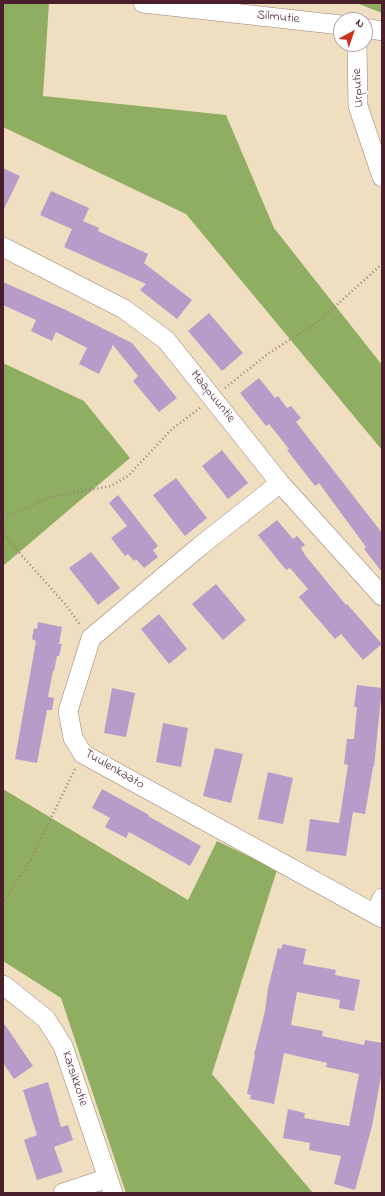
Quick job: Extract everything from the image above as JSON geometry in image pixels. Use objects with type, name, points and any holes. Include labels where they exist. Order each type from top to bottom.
[{"type":"street","name":"Silmutie","points":[[143,3],[333,24]]},
{"type":"street","name":"Urputie","points":[[357,52],[358,106],[382,177]]},
{"type":"street","name":"Maapuuntie","points":[[3,248],[124,309],[166,340],[280,483],[382,596]]},
{"type":"street","points":[[91,638],[200,547],[280,483]]},
{"type":"street","name":"Tuulenkaato","points":[[91,638],[68,711],[72,738],[83,754],[380,910]]},
{"type":"street","name":"Karsikkotie","points":[[3,986],[46,1018],[62,1046],[110,1185]]},
{"type":"street","points":[[62,1193],[110,1185]]},
{"type":"path","points":[[3,519],[47,498],[111,486],[128,476],[172,429],[269,353],[318,322],[382,264]]},
{"type":"path","points":[[3,530],[66,605],[91,638]]},
{"type":"path","points":[[3,904],[32,857],[83,754]]},
{"type":"green space","points":[[3,3],[49,3],[43,96],[226,115],[274,228],[382,365],[382,450],[186,214],[3,127]]},
{"type":"green space","points":[[382,3],[382,13],[359,4]]},
{"type":"green space","points":[[3,363],[84,401],[130,458],[3,566]]},
{"type":"green space","points":[[3,789],[188,900],[217,841],[277,870],[212,1074],[313,1193],[126,1193],[61,998],[3,961]]},
{"type":"building","points":[[3,168],[20,176],[3,211]]},
{"type":"building","points":[[51,191],[89,208],[83,221],[99,228],[98,231],[148,254],[144,263],[192,300],[177,319],[140,290],[146,284],[64,247],[72,229],[40,215]]},
{"type":"building","points":[[3,282],[66,310],[132,343],[177,398],[159,412],[133,381],[138,376],[113,345],[99,374],[79,364],[87,348],[56,332],[52,341],[31,331],[36,320],[3,305]]},
{"type":"building","points":[[209,313],[243,353],[222,371],[188,331]]},
{"type":"building","points":[[259,378],[275,398],[278,396],[287,408],[291,406],[301,418],[296,422],[382,533],[382,572],[364,549],[366,547],[319,483],[315,486],[269,424],[266,426],[240,393]]},
{"type":"building","points":[[222,450],[248,483],[228,499],[202,466]]},
{"type":"building","points":[[176,478],[207,518],[185,536],[153,495]]},
{"type":"building","points":[[118,495],[158,546],[153,550],[158,557],[144,568],[136,559],[134,561],[128,554],[125,556],[111,538],[127,526],[109,503]]},
{"type":"building","points":[[277,520],[293,539],[297,536],[305,545],[301,548],[305,555],[346,605],[347,604],[382,644],[363,660],[341,634],[335,639],[299,597],[308,589],[290,568],[286,570],[258,535]]},
{"type":"building","points":[[91,552],[120,588],[98,605],[69,568]]},
{"type":"building","points":[[216,584],[246,620],[223,640],[192,604]]},
{"type":"building","points":[[159,614],[187,649],[169,664],[141,629]]},
{"type":"building","points":[[38,622],[62,627],[59,644],[62,644],[53,671],[48,697],[54,698],[52,710],[47,710],[37,763],[15,759],[36,641],[32,639],[34,628],[37,629]]},
{"type":"building","points":[[357,685],[382,688],[374,767],[365,814],[353,812],[346,856],[306,851],[310,819],[339,823],[348,765],[344,764],[347,739],[354,739],[357,707],[354,707]]},
{"type":"building","points":[[112,688],[135,693],[126,737],[104,733]]},
{"type":"building","points":[[163,723],[188,728],[181,767],[156,762]]},
{"type":"building","points":[[215,748],[243,754],[231,803],[203,796]]},
{"type":"building","points":[[268,772],[293,778],[283,824],[258,819]]},
{"type":"building","points":[[102,789],[201,846],[190,866],[129,832],[126,838],[105,827],[110,818],[92,808]]},
{"type":"building","points":[[283,944],[306,949],[303,964],[336,970],[335,975],[360,980],[354,1011],[339,1008],[340,1000],[297,992],[291,1025],[323,1031],[322,1036],[364,1045],[365,1040],[382,1043],[382,1071],[372,1126],[355,1190],[334,1184],[341,1156],[309,1150],[310,1143],[283,1138],[288,1109],[305,1113],[304,1118],[349,1126],[359,1074],[326,1067],[327,1063],[284,1053],[274,1104],[250,1099],[251,1095],[247,1094],[254,1055],[265,1011],[268,988],[278,948],[281,949]]},
{"type":"building","points":[[3,1022],[33,1066],[14,1079],[3,1063]]},
{"type":"building","points":[[48,1082],[61,1127],[68,1125],[73,1140],[54,1147],[63,1172],[37,1180],[24,1140],[37,1135],[23,1090]]}]
